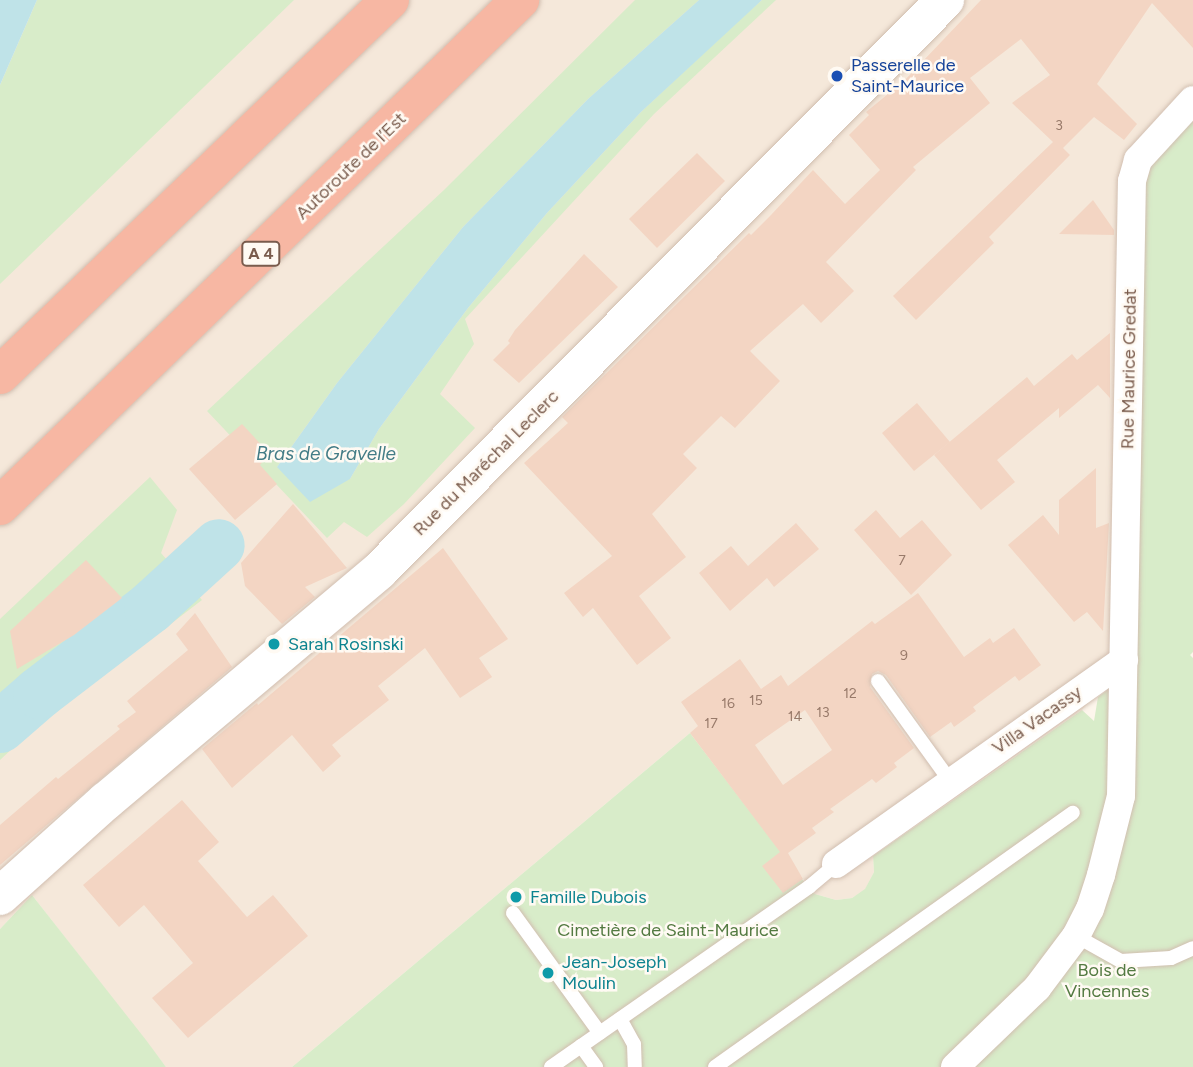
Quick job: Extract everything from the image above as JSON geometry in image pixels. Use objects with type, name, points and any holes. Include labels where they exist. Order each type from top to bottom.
[{"type":"highway","points":[[0,375],[390,0]]},
{"type":"highway","name":"Autoroute de l’Est","points":[[0,506],[520,0]]},
{"type":"street","name":"Rue du Maréchal Leclerc","points":[[0,896],[106,802],[379,571],[945,0]]},
{"type":"street","name":"Rue Maurice Gredat","points":[[955,1067],[1037,988],[1076,936],[1090,909],[1101,875],[1121,796],[1132,181],[1139,160],[1193,100]]},
{"type":"street","name":"Villa Vacassy","points":[[836,864],[1124,660]]},
{"type":"lane","points":[[878,681],[950,781]]},
{"type":"lane","points":[[715,1067],[1073,813]]},
{"type":"lane","points":[[551,1067],[810,887],[836,864]]},
{"type":"lane","points":[[513,913],[600,1033]]},
{"type":"lane","points":[[1076,936],[1121,961],[1171,958],[1193,948]]},
{"type":"lane","points":[[620,1019],[634,1044],[635,1067]]},
{"type":"lane","points":[[581,1045],[596,1067]]},
{"type":"shaded area","points":[[37,0],[1193,0],[1193,100],[1124,660],[1082,710],[873,855],[874,872],[865,890],[852,898],[836,900],[815,894],[690,733],[292,1067],[166,1067],[32,895],[0,929],[0,85]]},
{"type":"green space","points":[[37,0],[294,0],[0,284],[0,85]]},
{"type":"green space","points":[[635,0],[699,0],[588,99],[463,227],[337,383],[277,467],[350,479],[379,429],[468,308],[547,213],[641,112],[738,21],[762,0],[776,0],[654,114],[465,319],[474,344],[440,394],[475,428],[404,504],[367,537],[344,522],[327,538],[207,411],[444,190]]},
{"type":"green space","name":"Cimetière de Saint-Maurice","points":[[1193,119],[1193,652],[1190,655],[1193,658],[1193,1067],[292,1067],[690,733],[801,878],[815,894],[836,900],[852,898],[865,889],[874,872],[873,856],[1082,710],[1094,721],[1098,697],[1124,678],[1132,181]]},
{"type":"green space","points":[[150,477],[177,510],[161,553],[202,600],[31,731],[0,760],[0,619]]},
{"type":"green space","points":[[32,895],[166,1067],[0,1067],[0,929]]},
{"type":"water","points":[[0,0],[37,0],[0,85]]},
{"type":"water","name":"Bras de Gravelle","points":[[699,0],[762,0],[641,112],[547,213],[468,308],[379,429],[350,479],[310,502],[277,467],[337,383],[463,227],[588,99]]},
{"type":"building","points":[[981,0],[1193,0],[1193,48],[1152,3],[1097,84],[1137,124],[1124,140],[1094,117],[1063,148],[1070,155],[989,237],[994,243],[916,320],[893,296],[1053,142],[1012,103],[1050,75],[1021,39],[970,78],[990,103],[913,167],[916,170],[826,262],[854,291],[821,323],[803,304],[750,351],[780,381],[735,428],[721,416],[683,454],[697,468],[652,514],[686,557],[639,596],[671,638],[637,665],[593,608],[583,617],[564,593],[612,556],[524,463],[568,423],[562,417],[749,233],[751,235],[813,170],[845,204],[880,170],[849,135],[869,115],[866,112],[904,81]]},
{"type":"building","points":[[697,153],[725,181],[657,248],[629,219]]},
{"type":"building","points":[[1093,200],[1114,230],[1114,235],[1059,234]]},
{"type":"building","points":[[584,254],[618,287],[519,383],[493,360],[510,343],[508,341],[515,330]]},
{"type":"building","points":[[1110,333],[1110,398],[1098,385],[1059,418],[1059,408],[997,460],[1015,482],[981,510],[934,455],[1027,377],[1034,386],[1072,354],[1077,360]]},
{"type":"building","points":[[917,403],[950,442],[914,471],[882,433]]},
{"type":"building","points":[[242,424],[269,453],[260,465],[277,484],[235,520],[189,469]]},
{"type":"building","points":[[1096,468],[1096,528],[1109,523],[1103,631],[1087,612],[1074,622],[1008,545],[1043,515],[1059,535],[1059,500]]},
{"type":"building","points":[[293,504],[347,568],[305,587],[315,597],[282,624],[245,586],[241,563]]},
{"type":"building","points":[[876,510],[900,538],[922,520],[952,555],[911,595],[854,530]]},
{"type":"building","points":[[796,523],[819,549],[774,587],[767,578],[730,611],[699,573],[731,546],[748,566]]},
{"type":"building","points":[[443,548],[508,639],[479,658],[492,677],[460,698],[425,648],[378,686],[389,700],[332,745],[341,756],[323,772],[292,735],[232,788],[202,749]]},
{"type":"building","points":[[86,560],[122,598],[74,635],[17,669],[10,631]]},
{"type":"building","points":[[918,593],[964,657],[990,638],[993,643],[1014,628],[1041,665],[1019,681],[1015,676],[973,707],[976,711],[954,727],[951,722],[930,737],[886,675],[878,671],[872,674],[870,687],[914,748],[894,763],[897,767],[876,783],[872,779],[830,809],[834,812],[812,828],[816,833],[788,853],[803,879],[783,893],[762,866],[780,852],[690,733],[698,726],[681,702],[740,659],[761,689],[781,675],[788,686],[872,621],[875,624]],"holes":[[[805,710],[832,750],[783,785],[755,745]]]},
{"type":"building","points":[[195,613],[232,667],[0,865],[0,825],[56,777],[58,779],[120,729],[117,726],[136,712],[127,701],[188,650],[176,634]]},
{"type":"building","points":[[182,800],[219,842],[198,861],[247,917],[273,895],[308,936],[188,1038],[152,998],[193,963],[144,905],[119,927],[83,885]]},
{"type":"waterway","name":"Bras de Gravelle","points":[[0,727],[39,693],[150,608],[219,545]]},
{"type":"place","name":"Passerelle de Saint-Maurice","points":[[837,76]]},
{"type":"place","name":"Sarah Rosinski","points":[[274,644]]},
{"type":"place","name":"Famille Dubois","points":[[516,897]]},
{"type":"place","name":"Jean-Joseph Moulin","points":[[548,973]]},
{"type":"park label","name":"Bois de Vincennes","points":[[1107,981]]}]
